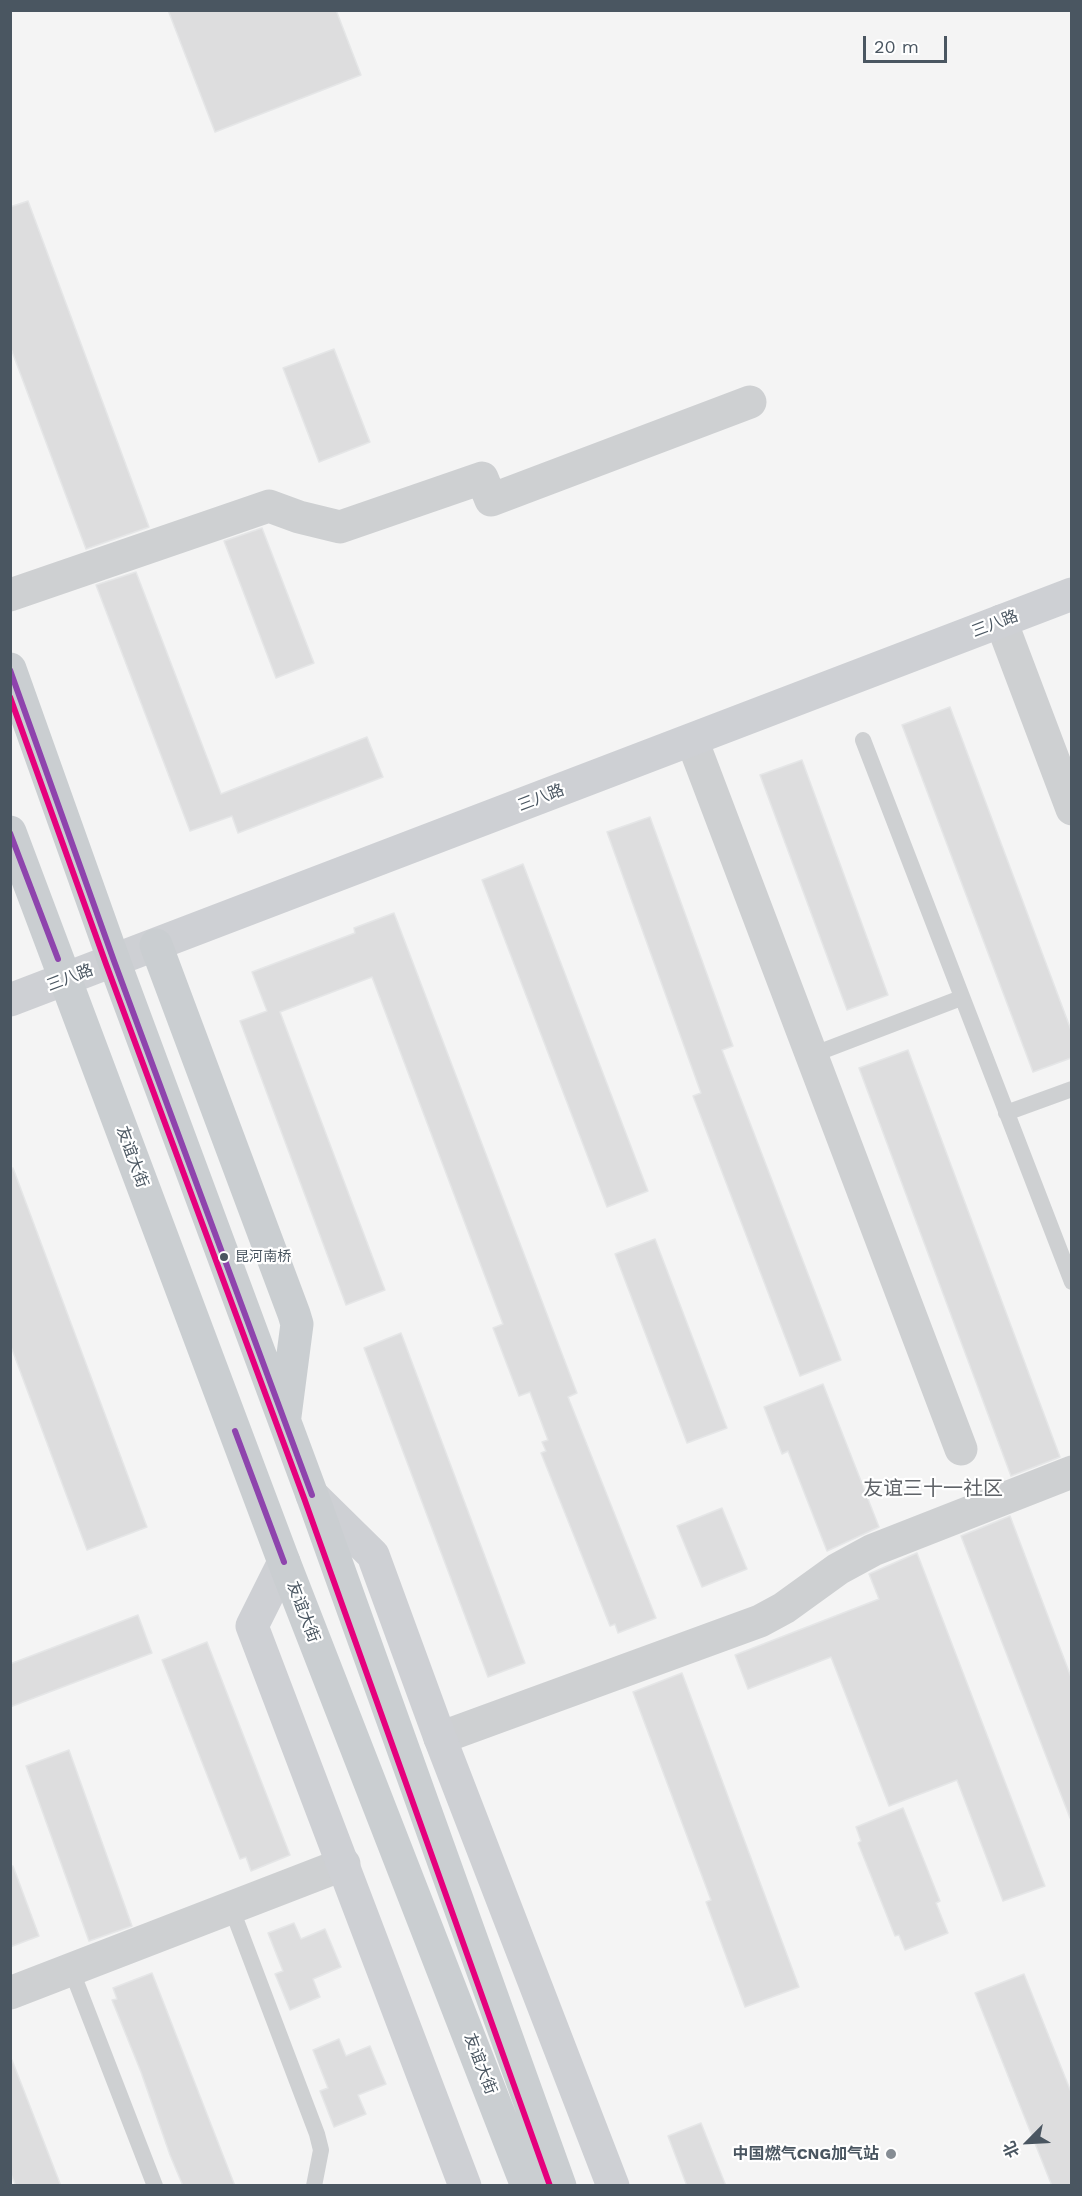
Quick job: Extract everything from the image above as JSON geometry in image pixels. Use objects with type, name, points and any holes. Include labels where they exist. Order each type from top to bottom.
[{"type":"main road","name":"友谊大街","points":[[10,669],[114,961],[312,1495],[527,2141],[527,2186]]},
{"type":"main road","name":"友谊大街","points":[[10,832],[284,1562],[527,2141],[560,2186]]},
{"type":"main road","points":[[156,945],[297,1324],[284,1421]]},
{"type":"street","points":[[10,595],[269,506],[299,517],[340,527],[482,478],[491,500],[750,402]]},
{"type":"street","name":"三八路","points":[[10,1000],[1071,594]]},
{"type":"street","points":[[1001,621],[1071,809]]},
{"type":"street","points":[[692,740],[961,1449]]},
{"type":"street","points":[[440,1738],[760,1621],[784,1608],[838,1569],[873,1550],[1071,1472]]},
{"type":"street","points":[[312,1495],[372,1555],[613,2186]]},
{"type":"street","points":[[284,1562],[252,1626],[465,2186]]},
{"type":"street","points":[[10,1993],[344,1864]]},
{"type":"lane","points":[[863,740],[1071,1281]]},
{"type":"lane","points":[[812,1055],[961,998]]},
{"type":"lane","points":[[1006,1113],[1071,1089]]},
{"type":"lane","points":[[231,1907],[317,2133],[321,2150],[314,2186]]},
{"type":"lane","points":[[71,1969],[155,2186]]},
{"type":"building","points":[[168,10],[336,10],[361,75],[215,132]]},
{"type":"building","points":[[28,201],[149,527],[86,549],[10,346],[10,207]]},
{"type":"building","points":[[334,349],[370,442],[319,462],[283,368]]},
{"type":"building","points":[[262,528],[314,663],[276,678],[224,541]]},
{"type":"building","points":[[136,572],[221,794],[367,737],[383,777],[238,833],[232,816],[190,831],[96,585]]},
{"type":"building","points":[[950,707],[1071,1030],[1071,1058],[1033,1072],[902,725]]},
{"type":"building","points":[[802,760],[888,995],[847,1010],[760,775]]},
{"type":"building","points":[[650,817],[733,1046],[722,1050],[841,1360],[800,1376],[693,1096],[701,1093],[607,832]]},
{"type":"building","points":[[523,864],[648,1191],[607,1207],[482,880]]},
{"type":"building","points":[[394,913],[577,1393],[568,1397],[656,1618],[618,1633],[615,1624],[610,1626],[541,1453],[546,1451],[542,1442],[548,1440],[530,1392],[519,1396],[493,1328],[503,1324],[372,977],[280,1012],[385,1290],[346,1305],[240,1021],[267,1011],[252,972],[355,933],[354,928]]},
{"type":"building","points":[[908,1050],[1060,1457],[1011,1476],[859,1068]]},
{"type":"building","points":[[13,1168],[147,1527],[87,1550],[10,1344],[10,1169]]},
{"type":"building","points":[[655,1239],[727,1428],[687,1443],[615,1254]]},
{"type":"building","points":[[401,1333],[525,1663],[488,1677],[364,1348]]},
{"type":"building","points":[[823,1384],[879,1527],[827,1551],[788,1451],[782,1454],[764,1407]]},
{"type":"building","points":[[722,1508],[747,1569],[702,1587],[677,1526]]},
{"type":"building","points":[[1010,1516],[1071,1677],[1070,1818],[961,1536]]},
{"type":"building","points":[[917,1553],[1045,1886],[1003,1901],[957,1780],[889,1806],[831,1657],[748,1689],[735,1655],[879,1599],[869,1574]]},
{"type":"building","points":[[138,1615],[152,1653],[10,1707],[10,1664]]},
{"type":"building","points":[[207,1642],[290,1855],[251,1871],[246,1857],[240,1859],[162,1660]]},
{"type":"building","points":[[682,1673],[799,1987],[745,2007],[706,1902],[711,1900],[633,1692]]},
{"type":"building","points":[[69,1750],[132,1926],[89,1941],[26,1766]]},
{"type":"building","points":[[903,1808],[940,1901],[936,1903],[948,1933],[905,1950],[899,1935],[895,1936],[858,1843],[861,1841],[856,1827]]},
{"type":"building","points":[[10,1866],[13,1866],[39,1936],[10,1947]]},
{"type":"building","points":[[294,1923],[301,1939],[325,1929],[341,1967],[313,1979],[320,1997],[290,2010],[275,1974],[283,1971],[268,1933]]},
{"type":"building","points":[[152,1973],[235,2186],[183,2186],[170,2155],[141,2072],[112,2000],[117,1999],[113,1988]]},
{"type":"building","points":[[1024,1974],[1071,2092],[1071,2186],[1052,2186],[975,1993]]},
{"type":"building","points":[[339,2039],[346,2056],[370,2046],[386,2084],[358,2095],[366,2114],[334,2127],[320,2091],[328,2088],[313,2050]]},
{"type":"building","points":[[10,2060],[12,2060],[61,2186],[16,2186],[10,2172]]},
{"type":"building","points":[[701,2123],[726,2186],[687,2186],[668,2136]]},
{"type":"transit line","points":[[10,670],[114,961],[312,1495]]},
{"type":"transit line","points":[[10,697],[106,964],[304,1498],[550,2186]]},
{"type":"transit line","points":[[10,833],[58,959]]},
{"type":"transit line","points":[[235,1431],[284,1562]]},
{"type":"place","name":"昆河南桥","points":[[224,1257]]},
{"type":"place","name":"中国燃气CNG加气站","points":[[891,2154]]},
{"type":"district","name":"友谊三十一社区","points":[[933,1489]]}]
